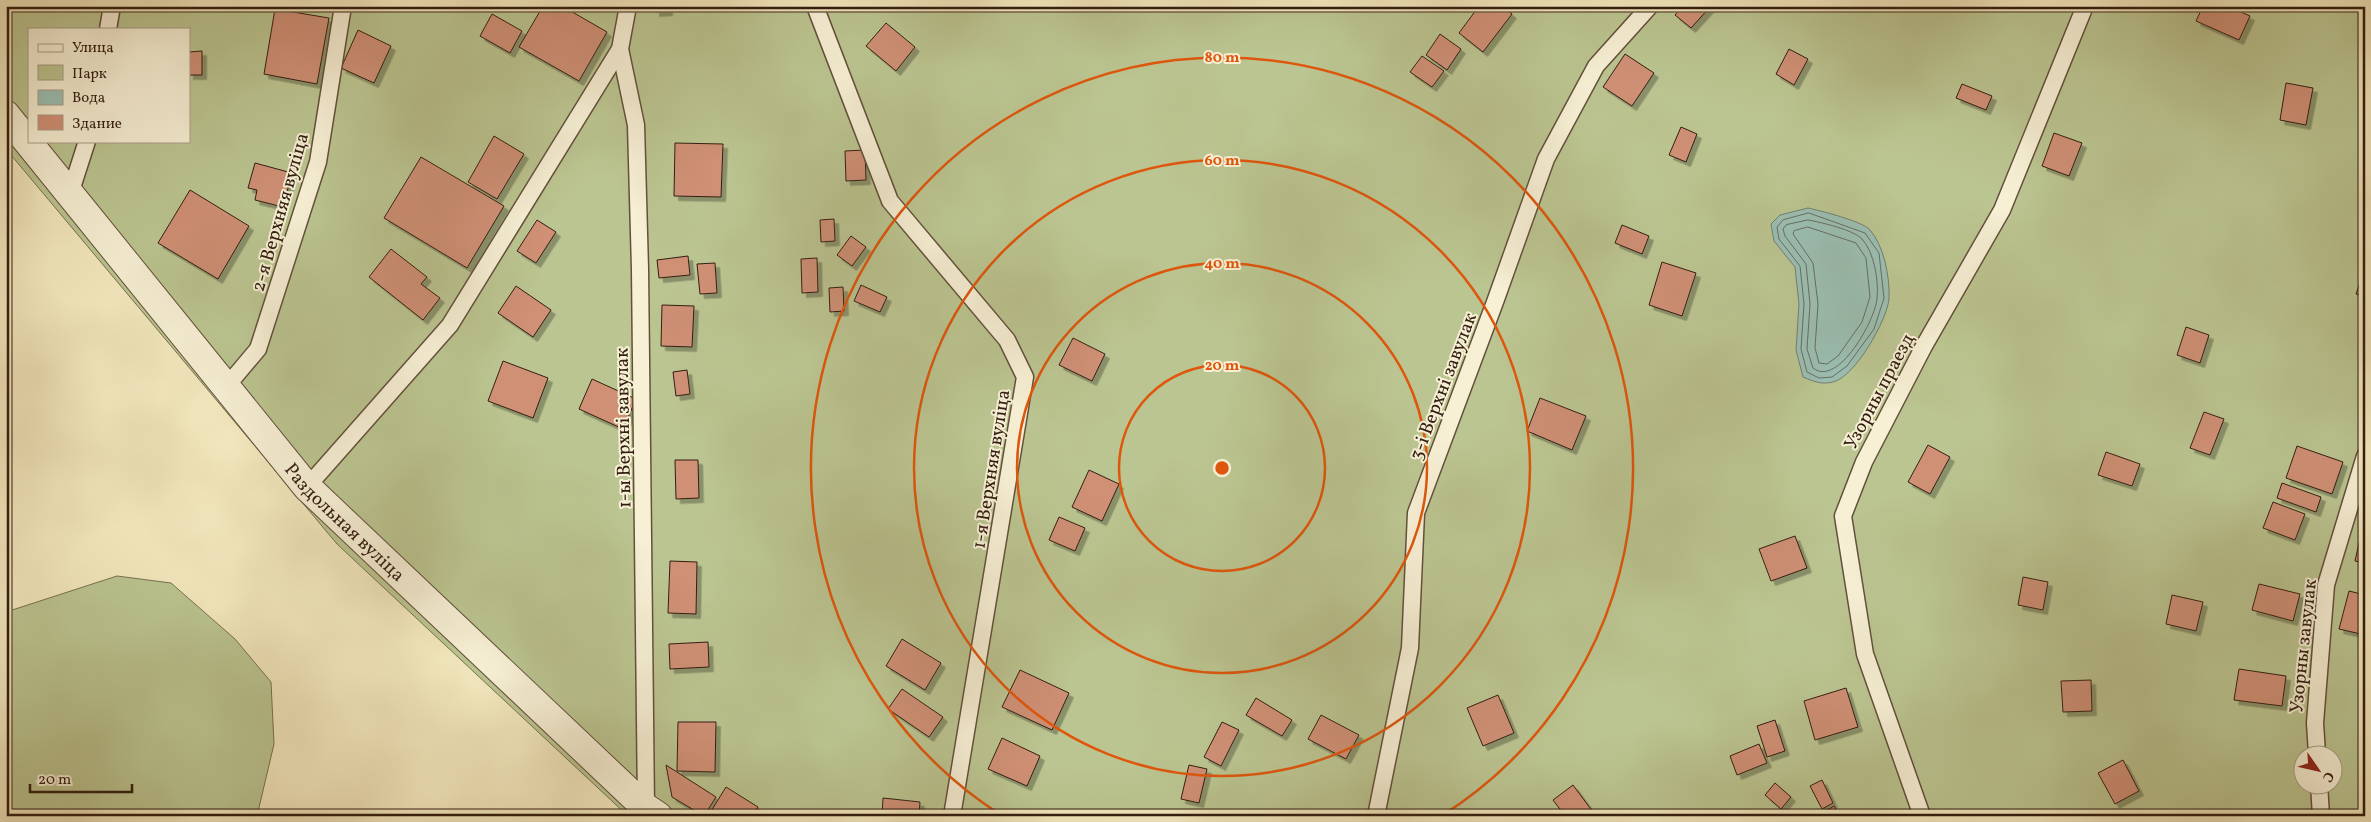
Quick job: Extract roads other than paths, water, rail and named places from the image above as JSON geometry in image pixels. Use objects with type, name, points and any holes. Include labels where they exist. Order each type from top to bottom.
[{"type":"street","name":"Раздольная вуліца","points":[[6,115],[307,487],[652,812]]},
{"type":"lane","points":[[108,28],[112,6]]},
{"type":"lane","name":"2-я Верхняя вуліца","points":[[226,387],[258,350],[318,162],[343,6]]},
{"type":"lane","name":"1-ы Верхні завулак","points":[[307,487],[450,325],[620,49],[628,6]]},
{"type":"lane","name":"1-я Верхняя вуліца","points":[[815,6],[890,201],[1007,340],[1025,377],[952,816]]},
{"type":"lane","name":"3-і Верхні завулак","points":[[1376,816],[1410,648],[1416,512],[1495,302],[1546,159],[1596,66],[1650,6]]},
{"type":"lane","name":"Узорны праезд","points":[[1922,816],[1865,654],[1843,516],[1864,462],[1924,346],[2002,210],[2085,6]]},
{"type":"lane","name":"1-ы Верхні завулак","points":[[620,49],[636,125],[652,812]]},
{"type":"lane","points":[[70,194],[87,142]]},
{"type":"lane","name":"Узорны завулак","points":[[2316,744],[2314,723],[2326,585],[2365,456]]},
{"type":"lane","points":[[2320,794],[2321,816]]},
{"type":"water","points":[[1808,208],[1859,223],[1870,230],[1879,244],[1885,262],[1888,281],[1889,299],[1887,308],[1876,333],[1851,370],[1842,378],[1829,383],[1817,382],[1803,377],[1796,350],[1799,304],[1795,267],[1774,241],[1771,224],[1780,215]]}]
